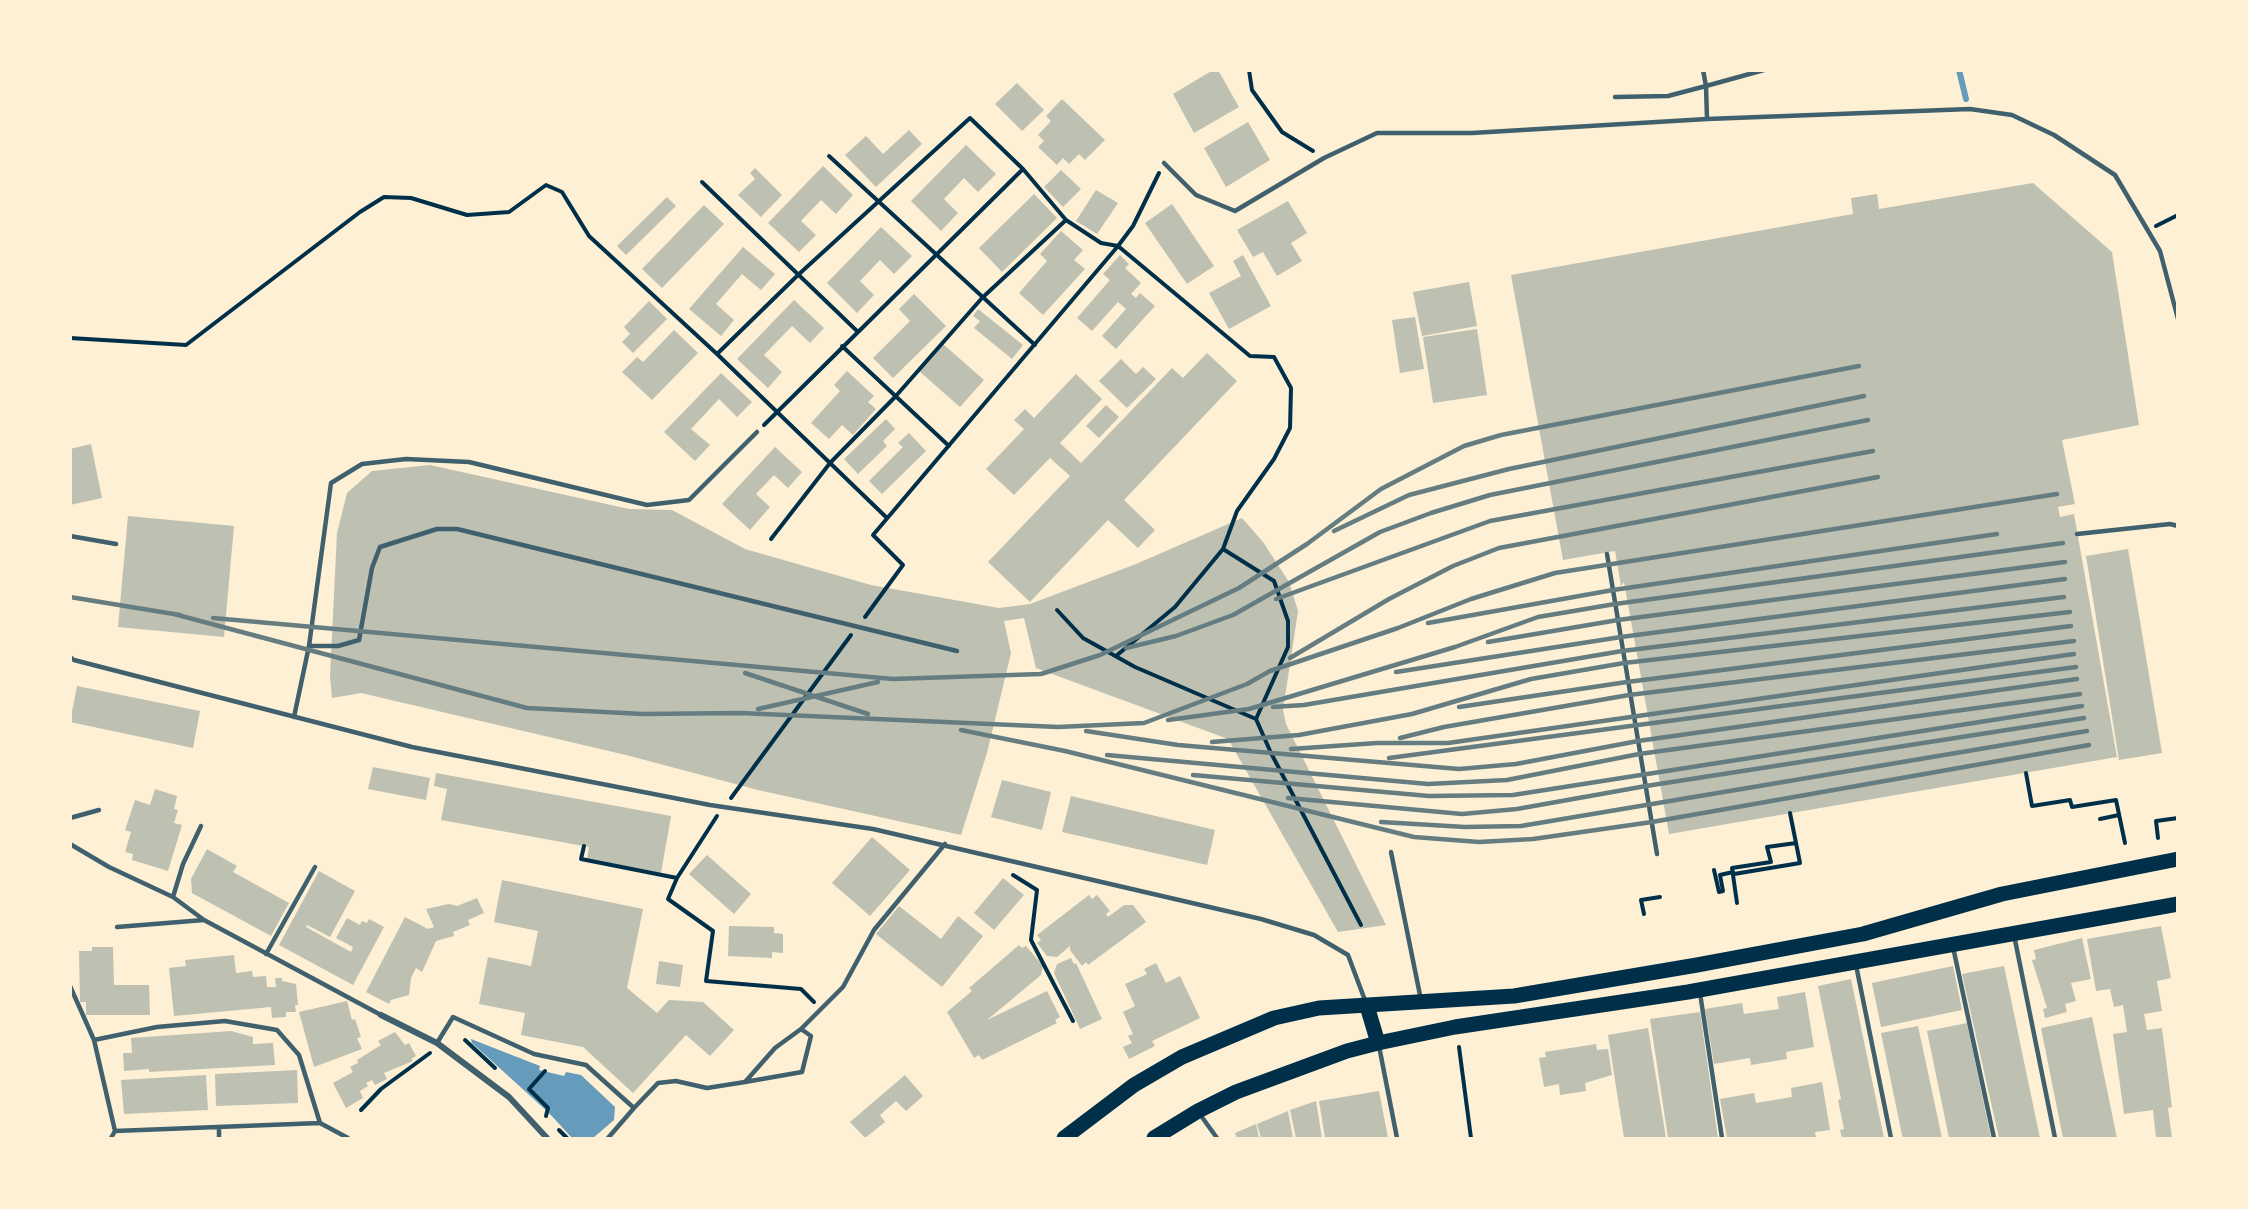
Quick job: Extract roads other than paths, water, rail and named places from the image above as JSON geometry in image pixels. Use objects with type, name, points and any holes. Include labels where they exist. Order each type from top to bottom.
[{"type":"main road","points":[[1064,1138],[1134,1085],[1182,1057],[1274,1018],[1319,1008],[1514,996],[1841,938],[2002,894],[2178,860]]},
{"type":"main road","points":[[1154,1138],[1197,1111],[1268,1079],[1347,1051],[1378,1043],[1455,1027],[1700,990],[2178,904]]},
{"type":"main road","points":[[1367,1006],[1378,1043]]},
{"type":"street","points":[[381,1015],[437,1043],[509,1097],[547,1138]]},
{"type":"lane","points":[[1703,70],[1707,119]]},
{"type":"lane","points":[[1615,97],[1668,96],[1764,70]]},
{"type":"lane","points":[[1164,163],[1196,195],[1235,211],[1324,158],[1377,134],[1472,133],[1707,119],[1970,108],[2012,115],[2054,135],[2115,175],[2160,251],[2178,319]]},
{"type":"lane","points":[[294,717],[309,646],[323,524],[331,483],[362,464],[406,459],[469,462],[647,505],[690,500],[757,432]]},
{"type":"lane","points":[[2077,534],[2170,524],[2178,526]]},
{"type":"lane","points":[[309,646],[338,646],[359,640],[372,568],[380,547],[437,529],[457,529],[957,651]]},
{"type":"lane","points":[[70,536],[116,544]]},
{"type":"lane","points":[[1607,554],[1658,854]]},
{"type":"lane","points":[[70,657],[74,660],[412,747],[710,805],[873,828],[1261,919],[1314,935],[1347,955],[1367,1006]]},
{"type":"lane","points":[[70,818],[99,810]]},
{"type":"lane","points":[[173,897],[183,864],[201,826]]},
{"type":"lane","points":[[70,844],[109,867],[173,897],[204,920],[381,1015]]},
{"type":"lane","points":[[745,1082],[775,1048],[801,1029],[843,987],[874,930],[945,844]]},
{"type":"lane","points":[[1391,852],[1422,1002]]},
{"type":"lane","points":[[266,954],[315,867]]},
{"type":"lane","points":[[117,927],[204,920]]},
{"type":"lane","points":[[2013,932],[2055,1138]]},
{"type":"lane","points":[[1953,944],[1994,1138]]},
{"type":"lane","points":[[1856,962],[1891,1138]]},
{"type":"lane","points":[[70,986],[94,1040],[115,1131],[111,1138]]},
{"type":"lane","points":[[1700,990],[1722,1138]]},
{"type":"lane","points":[[437,1043],[453,1017],[534,1054],[586,1065],[634,1108]]},
{"type":"lane","points":[[94,1040],[157,1027],[225,1021],[277,1030],[299,1055],[320,1123]]},
{"type":"lane","points":[[608,1138],[658,1083],[676,1081],[707,1088],[779,1078],[802,1072],[811,1036],[801,1029]]},
{"type":"lane","points":[[1378,1043],[1397,1138]]},
{"type":"lane","points":[[1197,1111],[1217,1138]]},
{"type":"lane","points":[[115,1131],[320,1123],[348,1138]]},
{"type":"lane","points":[[219,1127],[219,1138]]},
{"type":"water","points":[[471,1039],[540,1066],[539,1070],[564,1076],[566,1072],[581,1075],[615,1107],[614,1120],[593,1138],[572,1138],[549,1113],[472,1043]]},
{"type":"waterway","points":[[1959,70],[1966,99]]},
{"type":"railway","points":[[213,618],[893,679],[1041,674],[1100,655],[1239,588],[1307,544],[1381,489],[1464,446],[1501,435],[1859,366]]},
{"type":"railway","points":[[1334,531],[1409,495],[1509,469],[1864,396]]},
{"type":"railway","points":[[1126,648],[1176,636],[1233,615],[1380,532],[1431,513],[1490,495],[1868,420]]},
{"type":"railway","points":[[1276,599],[1490,521],[1873,451]]},
{"type":"railway","points":[[1290,658],[1389,599],[1453,566],[1499,548],[1878,477]]},
{"type":"railway","points":[[174,614],[527,708],[643,714],[740,713],[1058,727],[1144,723],[1247,684],[1270,671],[1398,628],[1471,599],[1555,573],[2057,494]]},
{"type":"railway","points":[[1428,623],[1613,590],[1997,534]]},
{"type":"railway","points":[[1168,720],[1249,709],[1455,647],[1538,617],[1615,604],[2063,543]]},
{"type":"railway","points":[[1488,642],[1618,620],[2065,562]]},
{"type":"railway","points":[[1396,672],[1621,637],[2065,579]]},
{"type":"railway","points":[[70,597],[180,615]]},
{"type":"railway","points":[[1273,707],[1304,705],[1622,651],[2064,597]]},
{"type":"railway","points":[[1212,742],[1299,735],[1412,714],[1531,679],[1624,663],[2070,612]]},
{"type":"railway","points":[[1459,707],[1627,682],[2071,626]]},
{"type":"railway","points":[[1400,738],[1444,727],[1629,695],[2074,641]]},
{"type":"railway","points":[[1291,749],[1377,743],[1448,743],[2074,654]]},
{"type":"railway","points":[[1389,758],[2076,667]]},
{"type":"railway","points":[[745,673],[868,714]]},
{"type":"railway","points":[[1086,731],[1178,745],[1459,769],[1516,764],[1638,741],[2077,679]]},
{"type":"railway","points":[[758,709],[878,682]]},
{"type":"railway","points":[[1107,755],[1428,784],[1507,780],[1639,754],[2080,694]]},
{"type":"railway","points":[[1193,775],[1429,796],[1513,795],[2082,706]]},
{"type":"railway","points":[[1288,798],[1462,814],[1517,809],[1646,786],[2084,718]]},
{"type":"railway","points":[[961,730],[1065,751],[1414,837],[1479,842],[1533,839],[1652,822],[2089,745]]},
{"type":"railway","points":[[1381,822],[1465,827],[1521,826],[2087,731]]}]
